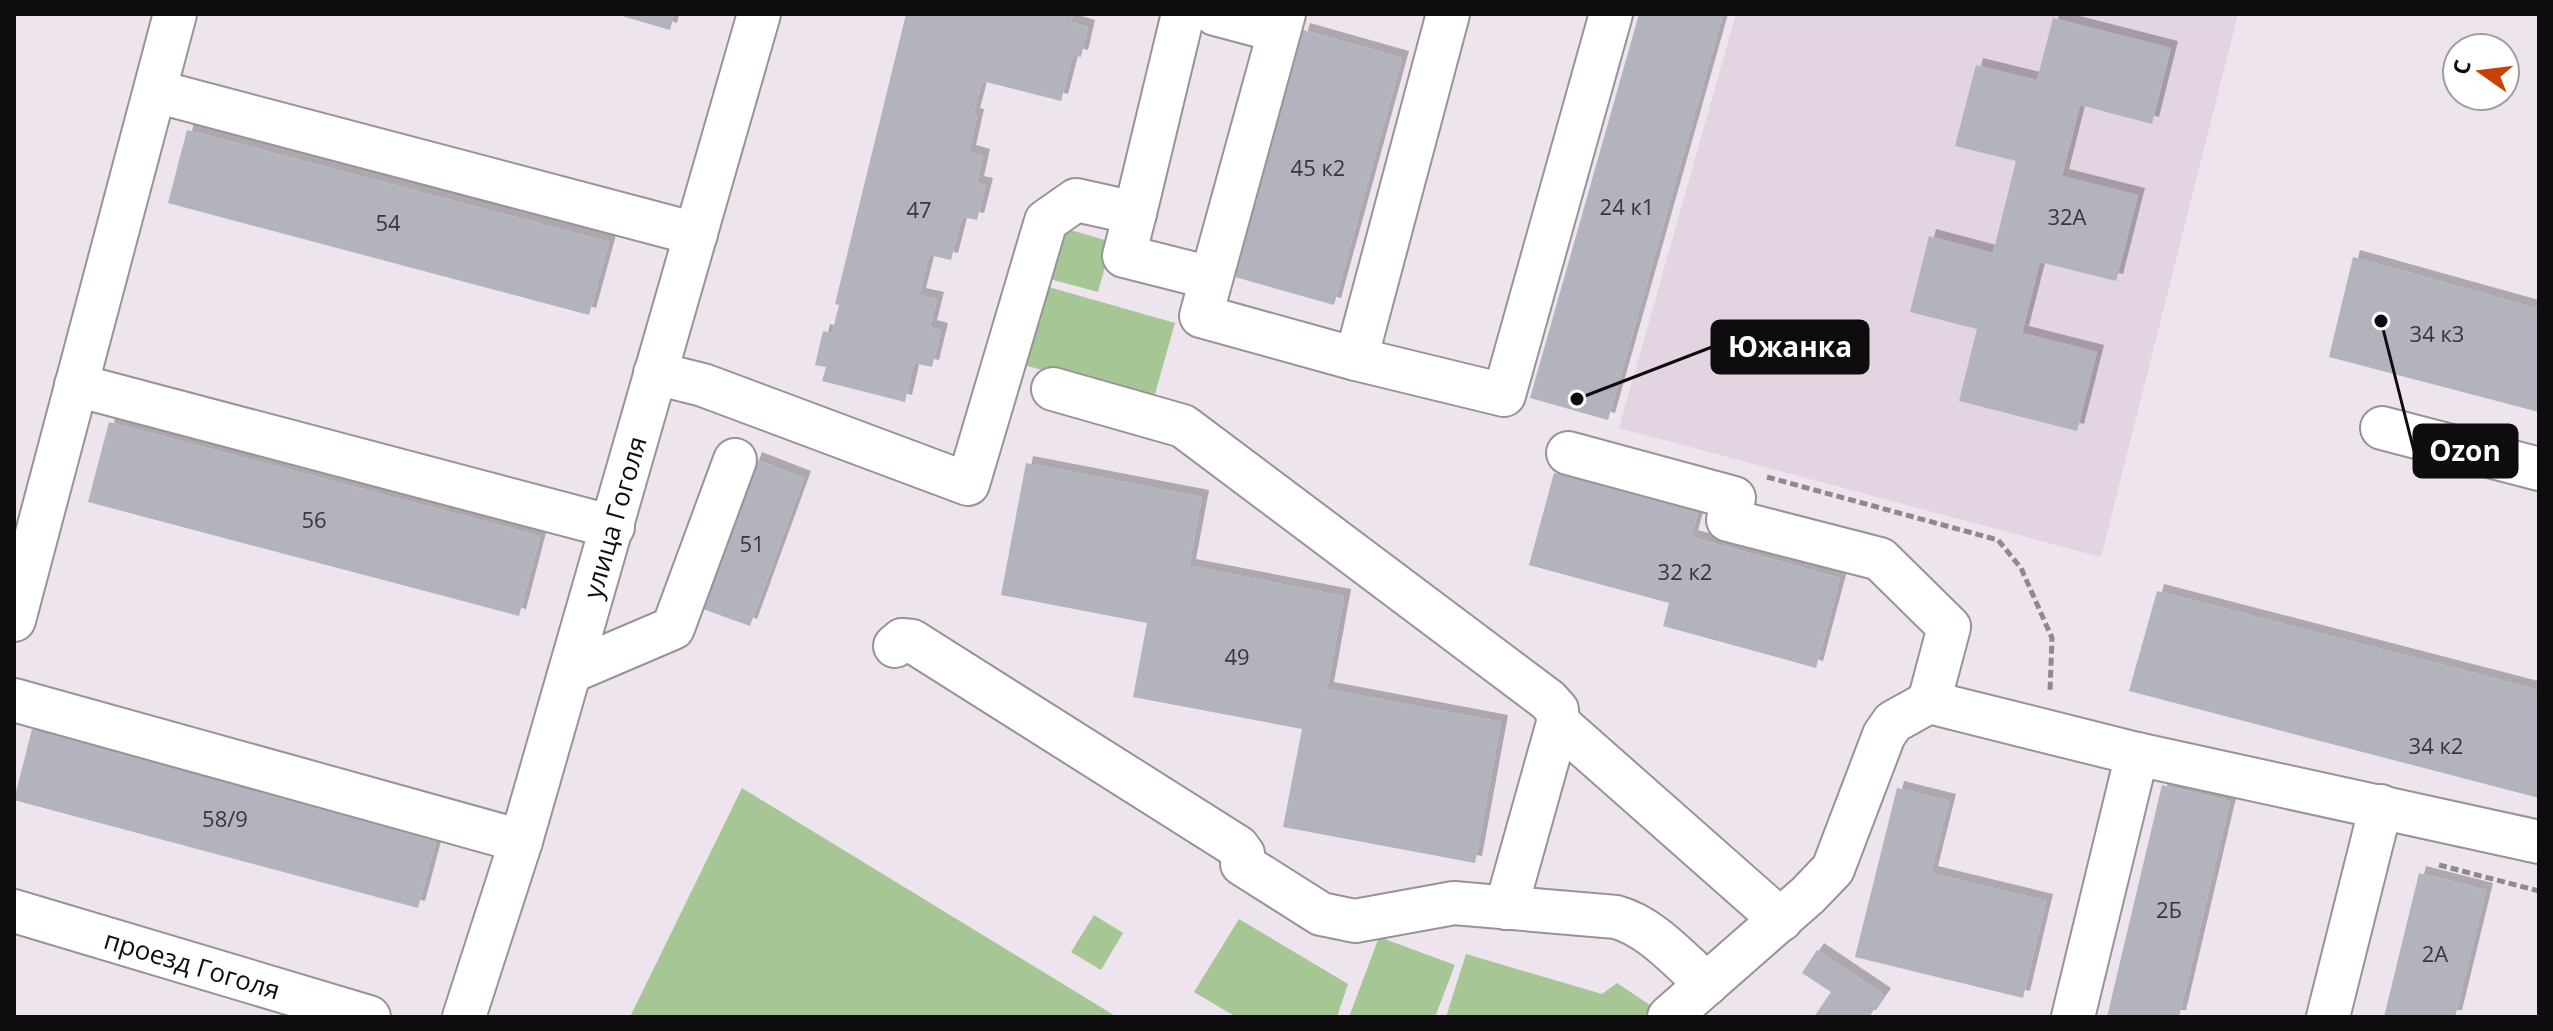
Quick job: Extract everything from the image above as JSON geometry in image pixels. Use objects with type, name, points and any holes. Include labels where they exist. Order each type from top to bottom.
[{"type":"street","points":[[14,620],[175,14]]},
{"type":"street","name":"улица Гоголя","points":[[464,1017],[521,841],[759,14]]},
{"type":"street","points":[[1183,14],[1124,256],[1211,278]]},
{"type":"street","points":[[1215,14],[1281,23],[1201,316],[1356,359],[1504,395],[1611,14]]},
{"type":"street","points":[[1356,359],[1441,16]]},
{"type":"street","points":[[155,91],[696,234]]},
{"type":"street","points":[[655,373],[703,385],[968,484],[1046,221],[1076,200],[1135,213]]},
{"type":"street","points":[[76,385],[613,527]]},
{"type":"street","points":[[1053,389],[1183,426],[1548,700],[1557,710],[1558,723],[1506,908]]},
{"type":"street","points":[[2382,428],[2539,469]]},
{"type":"street","points":[[1568,453],[1734,498],[1728,520],[1880,559],[1949,627],[1929,702]]},
{"type":"street","points":[[570,672],[673,628],[735,460]]},
{"type":"street","points":[[895,646],[902,640],[912,641],[1238,847],[1243,854],[1242,864],[1321,914],[1355,921],[1454,903],[1616,917],[1633,922],[1707,984]]},
{"type":"street","points":[[14,700],[521,841]]},
{"type":"street","points":[[1669,1017],[1781,920],[1833,869],[1884,735],[1893,722],[1929,702],[2137,754],[2539,842]]},
{"type":"street","points":[[1558,723],[1781,920]]},
{"type":"street","points":[[2073,1017],[2137,754]]},
{"type":"street","points":[[2328,1017],[2381,806]]},
{"type":"street","name":"проезд Гоголя","points":[[14,911],[369,1017]]},
{"type":"path","points":[[2432,863],[2539,891]]},
{"type":"shaded area","points":[[1736,14],[2238,14],[2101,557],[1619,428]]},
{"type":"green space","points":[[1053,225],[1112,242],[1098,292],[1039,276]]},
{"type":"green space","points":[[1038,284],[1175,323],[1153,401],[1017,363]]},
{"type":"green space","points":[[742,788],[1117,1017],[630,1017]]},
{"type":"green space","points":[[1094,915],[1123,933],[1101,970],[1071,952]]},
{"type":"green space","points":[[1239,919],[1348,984],[1337,1017],[1236,1017],[1194,992]]},
{"type":"green space","points":[[1379,937],[1455,965],[1435,1017],[1349,1017]]},
{"type":"green space","points":[[1466,954],[1602,994],[1617,983],[1656,1009],[1646,1017],[1446,1017]]},
{"type":"building","points":[[615,14],[674,14],[670,30]]},
{"type":"building","points":[[906,14],[1069,14],[1073,15],[1071,22],[1088,27],[1081,57],[1073,55],[1061,101],[982,81],[973,115],[977,116],[969,152],[983,156],[977,183],[986,185],[977,220],[962,217],[951,260],[929,255],[919,295],[937,299],[930,327],[941,330],[932,367],[914,363],[905,402],[822,381],[826,367],[815,365],[823,331],[832,333],[839,305],[835,304]]},
{"type":"building","points":[[1639,14],[1723,14],[1608,420],[1530,398]]},
{"type":"building","points":[[2053,18],[2171,48],[2152,124],[2080,105],[2062,176],[2138,195],[2116,281],[2040,262],[2022,333],[2097,352],[2077,431],[1959,401],[1977,329],[1910,312],[1929,236],[1993,253],[2016,161],[1955,146],[1976,65],[2037,80]]},
{"type":"building","points":[[1303,30],[1402,58],[1334,305],[1235,277]]},
{"type":"building","points":[[187,130],[609,242],[589,315],[168,203]]},
{"type":"building","points":[[2353,257],[2539,309],[2539,412],[2329,357]]},
{"type":"building","points":[[109,422],[540,536],[519,616],[88,502]]},
{"type":"building","points":[[755,459],[804,478],[750,626],[700,608]]},
{"type":"building","points":[[1026,463],[1202,497],[1189,566],[1344,596],[1327,689],[1501,722],[1475,863],[1283,827],[1302,729],[1133,697],[1147,623],[1001,595]]},
{"type":"building","points":[[1554,473],[1698,512],[1691,537],[1840,578],[1816,668],[1663,626],[1669,603],[1529,565]]},
{"type":"building","points":[[2157,591],[2539,690],[2539,798],[2129,691]]},
{"type":"building","points":[[32,729],[437,837],[418,908],[14,800]]},
{"type":"building","points":[[2162,785],[2230,801],[2179,1017],[2107,1017]]},
{"type":"building","points":[[1897,788],[1949,801],[1931,873],[2046,901],[2023,998],[1855,957]]},
{"type":"building","points":[[2419,873],[2486,890],[2455,1017],[2384,1017]]},
{"type":"building","points":[[1817,950],[1884,995],[1869,1017],[1814,1017],[1831,992],[1802,973]]},
{"type":"place","name":"Ozon","points":[[2381,321]]},
{"type":"place","name":"Южанка","points":[[1577,399]]}]
